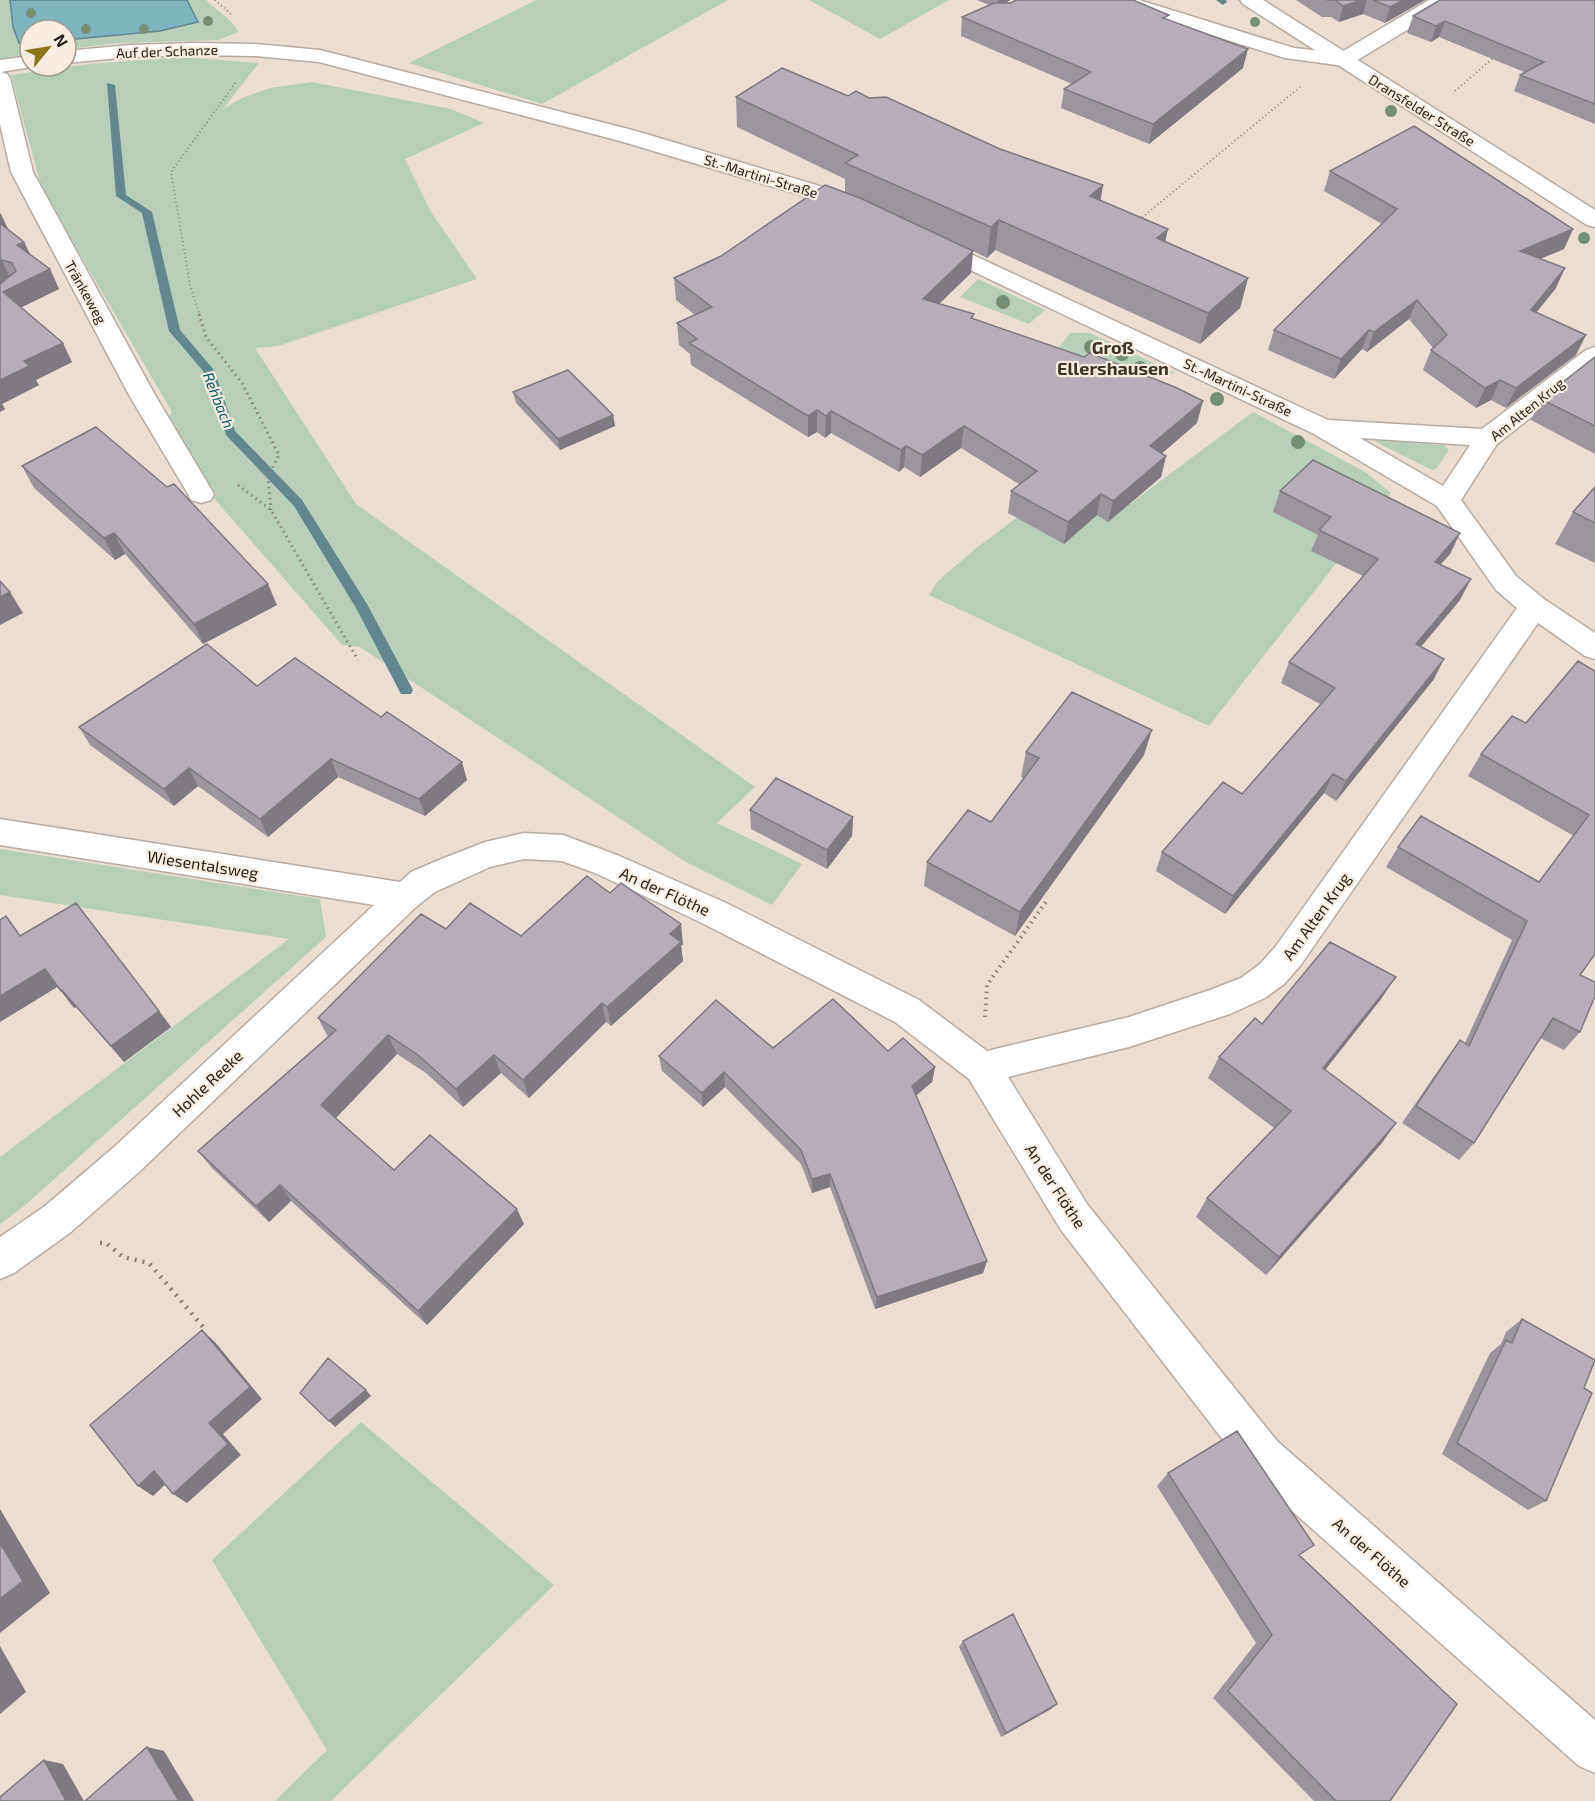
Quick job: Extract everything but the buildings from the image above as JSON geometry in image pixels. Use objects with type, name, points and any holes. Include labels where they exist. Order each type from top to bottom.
[{"type":"street","points":[[1119,0],[1292,54],[1344,60],[1443,0]]},
{"type":"street","name":"Dransfelder Straße","points":[[1250,0],[1595,220]]},
{"type":"street","name":"Auf der Schanze","points":[[78,56],[182,48],[269,50]]},
{"type":"street","name":"St.-Martini-Straße","points":[[269,50],[320,56],[628,136],[815,192],[879,218]]},
{"type":"street","points":[[0,71],[18,66]]},
{"type":"street","name":"Tränkeweg","points":[[0,71],[22,172],[142,395],[201,494]]},
{"type":"street","name":"St.-Martini-Straße","points":[[910,233],[1323,428],[1447,500],[1506,583],[1534,606],[1595,648]]},
{"type":"street","name":"Am Alten Krug","points":[[1447,500],[1488,438],[1595,355]]},
{"type":"street","name":"St.-Martini-Straße","points":[[1323,428],[1488,438]]},
{"type":"street","name":"Am Alten Krug","points":[[982,1068],[1129,1032],[1253,988],[1272,974],[1288,956],[1534,606]]},
{"type":"street","name":"Wiesentalsweg","points":[[0,832],[405,896]]},
{"type":"street","name":"An der Flöthe","points":[[405,896],[423,882],[485,855],[524,846],[563,848],[606,864],[712,912],[907,1011],[982,1068],[1074,1217],[1262,1456],[1595,1750]]},
{"type":"street","name":"Hohle Reeke","points":[[0,1260],[58,1219],[126,1160],[405,896]]},
{"type":"path","points":[[269,50],[215,106],[195,140],[171,172],[190,285],[206,337],[242,383],[279,455],[268,476],[271,510],[358,660]]},
{"type":"path","points":[[1446,96],[1465,86],[1477,70],[1492,59]]},
{"type":"path","points":[[1137,221],[1303,85],[1344,60]]},
{"type":"path","points":[[1001,966],[1048,899]]},
{"type":"path","points":[[106,1243],[123,1257],[149,1263],[204,1328]]},
{"type":"green space","points":[[0,0],[206,0],[229,20],[238,32],[219,40],[120,43],[78,48],[78,18],[18,18],[18,56],[0,59]]},
{"type":"green space","points":[[536,0],[728,0],[542,104],[409,63]]},
{"type":"green space","points":[[809,0],[949,0],[880,39]]},
{"type":"green space","points":[[181,57],[259,63],[223,109],[242,98],[270,88],[312,82],[451,109],[484,123],[405,159],[431,212],[477,279],[278,346],[255,348],[356,504],[755,787],[717,823],[802,864],[772,905],[686,862],[360,647],[342,645],[210,494],[166,420],[172,412],[42,189],[11,75],[18,74],[18,78],[78,78],[78,66]]},
{"type":"green space","points":[[978,279],[1045,310],[1029,324],[960,297]]},
{"type":"green space","points":[[1070,333],[1090,333],[1175,373],[1148,379],[1133,377],[1059,348]]},
{"type":"green space","points":[[1253,412],[1365,472],[1391,493],[1209,726],[929,595],[938,581],[975,549],[1019,516],[1127,506]]},
{"type":"green space","points":[[1372,440],[1444,445],[1449,450],[1436,469],[1432,470]]},
{"type":"green space","points":[[0,849],[320,899],[326,937],[23,1207],[0,1224],[0,1157],[289,939],[0,895]]},
{"type":"green space","points":[[361,1422],[554,1585],[331,1801],[275,1801],[327,1750],[212,1560]]},
{"type":"water","points":[[10,0],[187,0],[198,22],[160,31],[78,39],[78,18],[18,18],[18,40],[13,27]]},
{"type":"waterway","name":"Rehbach","points":[[110,85],[121,196],[147,212],[175,331],[208,370],[230,432],[298,503],[362,607],[406,690]]},
{"type":"district","name":"Groß Ellershausen","points":[[1113,357]]}]
